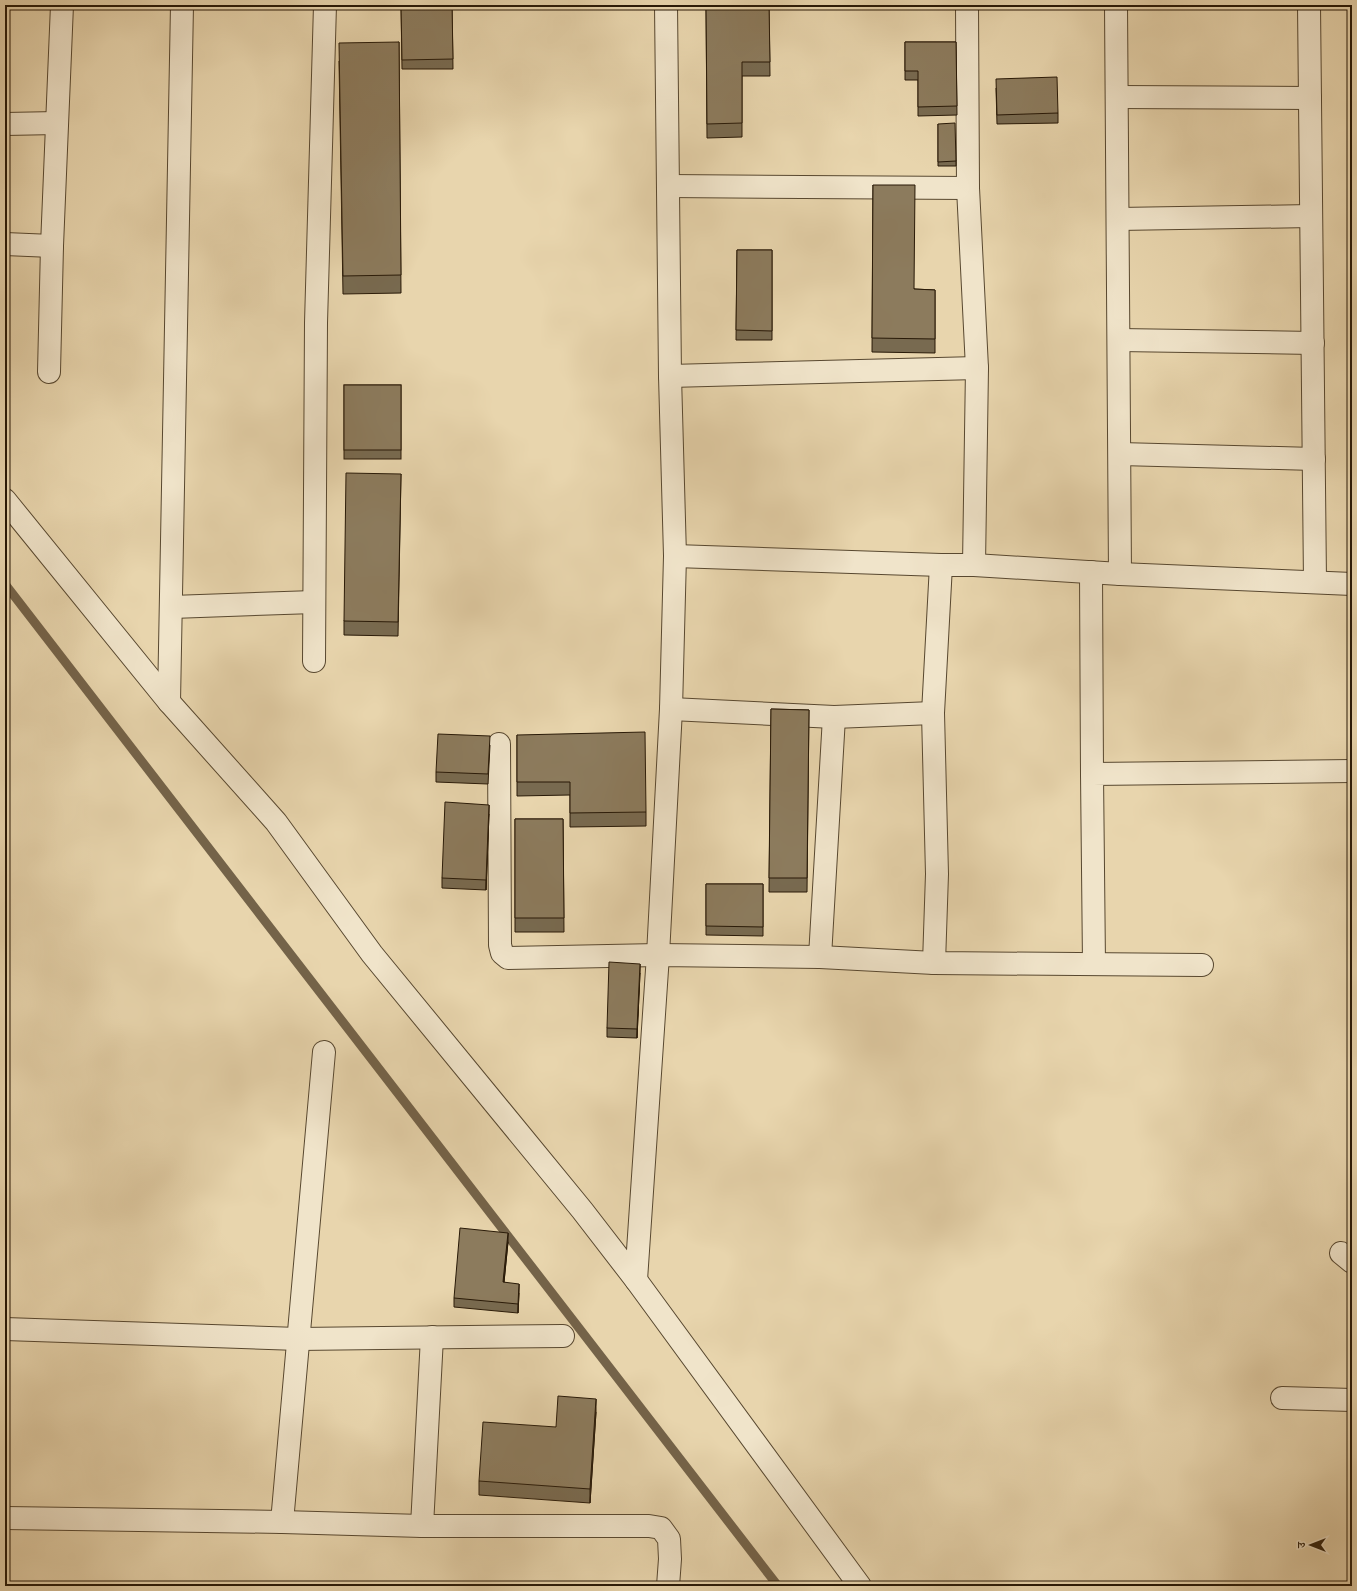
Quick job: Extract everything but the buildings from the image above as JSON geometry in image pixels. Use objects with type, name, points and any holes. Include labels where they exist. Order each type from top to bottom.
[{"type":"street","points":[[49,372],[52,246],[62,5]]},
{"type":"street","points":[[169,702],[172,607],[182,5]]},
{"type":"street","points":[[314,661],[316,323],[325,5]]},
{"type":"street","points":[[636,1280],[658,955],[671,709],[676,556],[670,376],[666,5]]},
{"type":"street","points":[[967,5],[968,188],[978,368],[974,565]]},
{"type":"street","points":[[1116,5],[1120,574]]},
{"type":"street","points":[[1310,5],[1315,582]]},
{"type":"street","points":[[1117,97],[1310,98]]},
{"type":"street","points":[[5,124],[57,123]]},
{"type":"street","points":[[668,186],[968,188]]},
{"type":"street","points":[[1118,218],[1312,216]]},
{"type":"street","points":[[5,244],[52,246]]},
{"type":"street","points":[[1119,340],[1312,343]]},
{"type":"street","points":[[670,376],[978,368]]},
{"type":"street","points":[[1120,454],[1314,459]]},
{"type":"street","points":[[5,500],[169,702],[276,822],[372,954],[582,1210],[636,1280],[860,1586]]},
{"type":"street","points":[[676,556],[974,565],[1120,574],[1352,584]]},
{"type":"street","points":[[934,964],[937,874],[933,713],[941,565]]},
{"type":"street","points":[[1091,572],[1094,964]]},
{"type":"street","points":[[172,607],[314,602]]},
{"type":"street","points":[[671,709],[834,717],[933,713]]},
{"type":"street","points":[[820,957],[834,717]]},
{"type":"street","points":[[499,744],[500,945],[502,953],[508,958],[658,955],[820,957],[934,964],[1202,965]]},
{"type":"street","points":[[1092,774],[1352,771]]},
{"type":"street","points":[[282,1522],[324,1052]]},
{"type":"street","points":[[5,1330],[298,1339],[563,1336]]},
{"type":"street","points":[[422,1526],[432,1337]]},
{"type":"street","points":[[1282,1398],[1352,1400]]},
{"type":"street","points":[[5,1518],[282,1522],[422,1526],[649,1526],[660,1528],[669,1538],[670,1559],[668,1586]]},
{"type":"waterway","points":[[5,584],[778,1586]]}]
